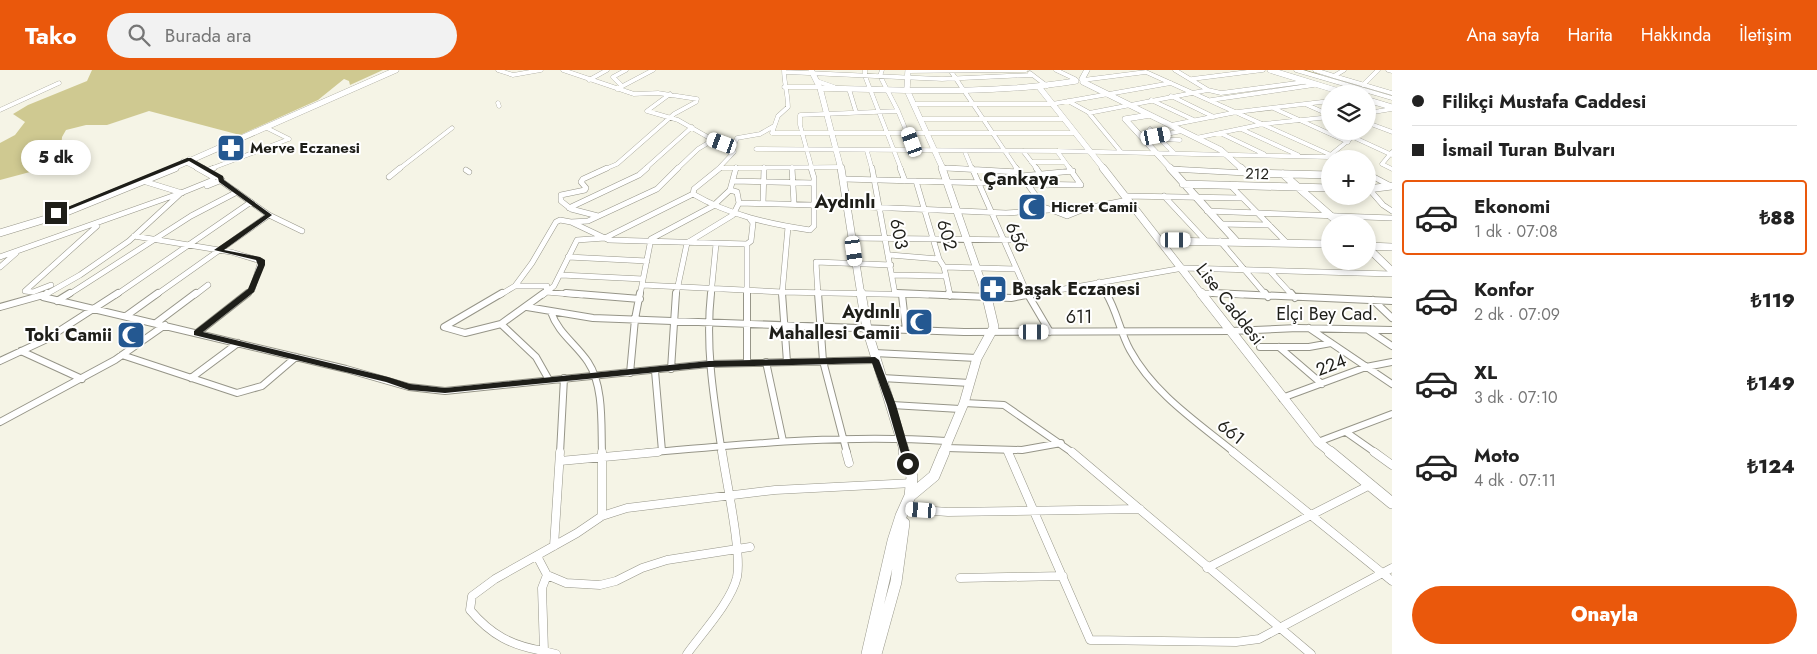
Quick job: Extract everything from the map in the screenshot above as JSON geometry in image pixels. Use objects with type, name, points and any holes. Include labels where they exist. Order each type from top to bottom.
[{"type":"street","points":[[0,232],[56,213],[188,161],[267,128],[390,70]]},
{"type":"street","points":[[0,232],[59,216],[396,70]]},
{"type":"street","points":[[498,70],[504,75],[511,76],[541,70]]},
{"type":"street","points":[[563,70],[634,94],[670,94],[697,99],[696,102],[670,118],[617,164],[583,179],[582,182],[586,188],[585,190],[561,195],[561,201],[569,208],[589,215],[602,216]]},
{"type":"street","points":[[572,72],[579,70]]},
{"type":"street","points":[[589,80],[607,70]]},
{"type":"street","points":[[600,83],[626,70]]},
{"type":"street","points":[[636,70],[646,73]]},
{"type":"street","points":[[617,89],[653,70]]},
{"type":"street","points":[[865,70],[865,76],[905,181]]},
{"type":"street","points":[[882,70],[881,77],[909,132],[915,152]]},
{"type":"street","points":[[867,654],[893,541],[910,496],[934,476],[962,406],[977,358],[994,327],[988,298],[966,240],[949,183],[907,90],[908,70],[1025,70],[1042,87]]},
{"type":"street","points":[[1056,70],[1069,78],[1080,80],[1182,130],[1227,154],[1246,172]]},
{"type":"street","points":[[1080,80],[1082,70]]},
{"type":"street","points":[[1080,80],[1087,70]]},
{"type":"street","points":[[1175,70],[1208,90]]},
{"type":"street","points":[[1192,79],[1263,70]]},
{"type":"street","points":[[1269,70],[1321,87]]},
{"type":"street","points":[[1269,70],[1321,86]]},
{"type":"street","points":[[1296,70],[1392,99],[1390,106]]},
{"type":"street","points":[[1315,70],[1392,93]]},
{"type":"street","points":[[1334,76],[1344,70]]},
{"type":"street","points":[[1363,84],[1378,70]]},
{"type":"street","points":[[1388,70],[1392,71]]},
{"type":"street","points":[[1032,75],[957,79],[881,77],[784,71],[784,86],[788,97],[788,107],[778,116],[772,133],[1074,133]]},
{"type":"street","points":[[951,71],[1020,174],[1049,210]]},
{"type":"street","points":[[812,72],[820,88],[844,179],[867,329],[902,438],[913,483],[908,510],[903,523],[896,582],[876,654]]},
{"type":"street","points":[[784,86],[871,90],[964,91],[1042,87],[1080,80],[1147,72],[1321,151]]},
{"type":"street","points":[[613,77],[622,86]]},
{"type":"street","points":[[817,81],[836,88]]},
{"type":"street","points":[[1089,113],[1192,92],[1208,90],[1221,93],[1233,92],[1304,82]]},
{"type":"street","points":[[0,110],[58,83]]},
{"type":"street","points":[[914,104],[974,106],[1052,104],[1171,83]]},
{"type":"street","points":[[1210,100],[1314,85]]},
{"type":"street","name":"Lise Caddesi","points":[[1042,87],[1074,133],[1183,268],[1318,442],[1392,503]]},
{"type":"street","points":[[849,88],[856,112]]},
{"type":"street","points":[[1233,92],[1241,95]]},
{"type":"street","points":[[670,94],[647,111],[692,127],[713,140],[733,148]]},
{"type":"street","points":[[1171,96],[1214,116]]},
{"type":"street","points":[[1151,100],[1194,120]]},
{"type":"street","points":[[1068,101],[1089,113],[1122,152]]},
{"type":"street","points":[[1171,125],[1237,112],[1321,102]]},
{"type":"street","points":[[1376,102],[1390,106]]},
{"type":"street","points":[[1304,104],[1321,112]]},
{"type":"street","points":[[1376,110],[1390,106]]},
{"type":"street","points":[[1272,108],[1348,142],[1341,150]]},
{"type":"street","points":[[693,194],[713,206],[750,219],[810,230],[814,226],[814,183],[802,133],[800,115],[827,112],[898,111]]},
{"type":"street","points":[[1150,115],[1125,119],[1236,241]]},
{"type":"street","points":[[1196,138],[1263,124],[1321,117]]},
{"type":"street","points":[[921,119],[1064,119]]},
{"type":"street","points":[[605,238],[693,194],[694,189],[720,168],[734,152],[733,148],[737,141],[760,134],[774,126]]},
{"type":"street","points":[[1376,126],[1392,132]]},
{"type":"street","points":[[569,208],[639,175],[692,127]]},
{"type":"street","points":[[201,171],[289,139],[267,128]]},
{"type":"street","points":[[389,177],[427,150],[452,128]]},
{"type":"street","points":[[1240,128],[1300,156]]},
{"type":"street","points":[[1150,129],[1174,153]]},
{"type":"street","points":[[1158,137],[1182,130]]},
{"type":"street","points":[[1220,133],[1266,156]]},
{"type":"street","points":[[1139,135],[1180,140]]},
{"type":"street","points":[[713,140],[698,149],[657,189],[588,221],[571,222],[560,220],[556,222],[539,249],[529,271],[515,286],[444,327],[449,330],[465,333],[501,324],[527,307],[554,286],[577,240],[605,238],[652,242],[747,244],[751,241],[753,223],[750,219]]},
{"type":"street","points":[[737,141],[744,140]]},
{"type":"street","points":[[1360,140],[1392,154],[1382,164],[1392,169]]},
{"type":"street","points":[[756,150],[895,152],[1089,151],[1321,157]]},
{"type":"street","name":"603","points":[[867,151],[875,180],[890,255],[895,294]]},
{"type":"street","points":[[1023,151],[1048,185]]},
{"type":"street","points":[[1028,184],[1081,185],[1057,151]]},
{"type":"street","name":"656","points":[[964,152],[980,183],[989,212],[1002,241],[1036,311],[1050,332]]},
{"type":"street","points":[[188,161],[221,177],[221,181],[269,215],[302,231]]},
{"type":"street","points":[[0,307],[43,295],[80,275],[134,236],[174,201],[213,180],[213,177],[188,161]]},
{"type":"street","points":[[1031,162],[1065,162]]},
{"type":"street","points":[[630,373],[636,319],[652,242],[651,239],[659,233],[690,220],[713,206],[730,190],[736,167]]},
{"type":"street","points":[[763,203],[764,167]]},
{"type":"street","points":[[792,167],[794,204]]},
{"type":"street","points":[[720,168],[841,167]]},
{"type":"street","points":[[943,168],[1020,174],[1073,172]]},
{"type":"street","points":[[1171,169],[1321,175]]},
{"type":"street","points":[[1283,174],[1330,215]]},
{"type":"street","points":[[844,179],[987,183]]},
{"type":"street","points":[[1376,179],[1390,187]]},
{"type":"street","points":[[734,180],[814,183]]},
{"type":"street","points":[[143,181],[184,194]]},
{"type":"street","points":[[0,257],[221,181]]},
{"type":"street","name":"602","points":[[916,181],[935,240],[939,259],[944,267],[950,296]]},
{"type":"street","points":[[1376,181],[1390,187]]},
{"type":"street","name":"212","points":[[1183,184],[1321,188]]},
{"type":"street","points":[[1230,185],[1287,243]]},
{"type":"street","points":[[1376,188],[1390,187]]},
{"type":"street","points":[[672,369],[672,320],[687,243],[726,220],[734,213],[739,203],[737,192],[730,190]]},
{"type":"street","points":[[57,301],[193,215],[237,192]]},
{"type":"street","points":[[1164,196],[1205,240]]},
{"type":"street","points":[[848,206],[989,212],[1049,210],[1067,216],[1087,208],[1126,198],[1164,196],[1241,198]]},
{"type":"street","points":[[1376,198],[1392,211]]},
{"type":"street","points":[[0,361],[45,340],[251,202]]},
{"type":"street","points":[[739,203],[813,205]]},
{"type":"street","points":[[1207,211],[1330,215]]},
{"type":"street","points":[[126,316],[269,215]]},
{"type":"street","points":[[1376,217],[1392,218]]},
{"type":"street","points":[[51,285],[33,292],[25,291],[101,222]]},
{"type":"street","points":[[571,222],[605,238]]},
{"type":"street","points":[[1220,224],[1269,225]]},
{"type":"street","points":[[787,362],[782,292],[788,227]]},
{"type":"street","points":[[134,236],[218,250],[261,260],[252,290],[197,333]]},
{"type":"street","points":[[852,238],[1024,240]]},
{"type":"street","points":[[1161,241],[1205,240],[1321,244]]},
{"type":"street","points":[[1220,241],[1268,297]]},
{"type":"street","points":[[687,654],[727,599],[737,577],[736,548],[709,364],[708,321],[713,288],[716,244]]},
{"type":"street","points":[[747,244],[747,363]]},
{"type":"street","points":[[1376,247],[1392,247]]},
{"type":"street","points":[[0,267],[19,250]]},
{"type":"street","points":[[890,255],[939,259]]},
{"type":"street","points":[[1376,256],[1392,273]]},
{"type":"street","points":[[568,257],[647,261]]},
{"type":"street","points":[[849,463],[823,361],[816,262],[891,265]]},
{"type":"street","points":[[944,267],[1016,269]]},
{"type":"street","points":[[561,274],[748,291],[860,292],[988,298],[1029,295],[1183,268],[1392,273]]},
{"type":"street","points":[[1270,271],[1295,298]]},
{"type":"street","points":[[893,275],[946,276]]},
{"type":"street","name":"661","points":[[1099,282],[1111,301],[1121,332],[1144,372],[1168,399],[1214,438],[1312,514],[1392,581]]},
{"type":"street","points":[[156,323],[208,285]]},
{"type":"street","points":[[515,286],[547,286],[546,292]]},
{"type":"street","points":[[546,292],[640,299]]},
{"type":"street","points":[[1202,293],[1392,301]]},
{"type":"street","points":[[902,294],[906,330]]},
{"type":"street","points":[[43,295],[57,301],[94,308],[296,357],[409,387],[427,389],[487,388],[564,378],[656,371],[709,364],[823,361],[875,356],[977,358]]},
{"type":"street","points":[[1374,300],[1392,318]]},
{"type":"street","name":"611","points":[[527,307],[593,318],[708,321],[867,329],[990,332],[1231,331]]},
{"type":"street","points":[[551,312],[553,322],[592,367],[599,391],[602,516]]},
{"type":"street","points":[[501,324],[517,334],[549,380]]},
{"type":"street","points":[[0,422],[82,379],[122,355],[165,325]]},
{"type":"street","points":[[1309,328],[1392,384]]},
{"type":"street","name":"Elçi Bey Cad.","points":[[1231,331],[1309,328],[1392,330]]},
{"type":"street","points":[[1367,329],[1392,346]]},
{"type":"street","points":[[190,378],[238,343]]},
{"type":"street","points":[[1260,347],[1309,347],[1331,343]]},
{"type":"street","points":[[1279,348],[1322,384]]},
{"type":"street","points":[[21,351],[82,379]]},
{"type":"street","points":[[122,355],[233,393],[246,393],[266,384],[296,357]]},
{"type":"street","points":[[766,362],[783,441]]},
{"type":"street","name":"224","points":[[1282,398],[1366,367],[1392,362]]},
{"type":"street","points":[[656,371],[662,451]]},
{"type":"street","points":[[554,546],[564,378]]},
{"type":"street","points":[[882,378],[970,383]]},
{"type":"street","points":[[892,405],[1004,406],[1014,410],[1061,443],[1311,654]]},
{"type":"street","points":[[1318,442],[1392,414]]},
{"type":"street","points":[[1346,432],[1392,465]]},
{"type":"street","points":[[560,461],[783,441],[902,438],[1007,450],[1052,448],[1061,443]]},
{"type":"street","points":[[1007,450],[1090,640],[1236,642],[1259,639],[1282,629],[1392,568]]},
{"type":"street","points":[[556,654],[544,650],[515,647],[484,628],[470,610],[472,596],[494,579],[537,556],[602,516],[650,504],[791,489],[913,483]]},
{"type":"street","points":[[1208,568],[1370,485]]},
{"type":"street","points":[[908,510],[1035,512],[1140,509]]},
{"type":"street","points":[[537,556],[547,574],[566,583],[600,585],[616,581],[642,568],[666,560],[736,548],[750,548]]},
{"type":"street","points":[[544,650],[542,588],[547,574]]},
{"type":"street","points":[[960,578],[1062,576]]},
{"type":"shaded area","points":[[92,70],[383,70],[350,85],[349,81],[344,79],[318,100],[240,135],[149,111],[107,125],[86,125],[66,130],[62,137],[60,164],[0,180],[0,143],[15,135],[25,122],[13,114],[28,105],[87,81]]},
{"type":"waterway","points":[[1304,70],[1320,75]]},
{"type":"place","name":"Merve Eczanesi","points":[[231,148]]},
{"type":"place","name":"Hicret Camii","points":[[1032,207]]},
{"type":"place","name":"Başak Eczanesi","points":[[993,289]]},
{"type":"place","name":"Aydınlı Mahallesi Camii","points":[[919,322]]},
{"type":"place","name":"Toki Camii","points":[[131,335]]},
{"type":"district","name":"Çankaya","points":[[1021,178]]},
{"type":"district","name":"Aydınlı","points":[[845,201]]},
{"type":"route","points":[[56,213],[189,159],[221,177],[221,181],[269,215],[218,250],[258,258],[261,260],[261,265],[252,290],[197,333],[346,369],[409,387],[445,390],[487,388],[709,364],[875,360],[892,405],[908,464]]}]
